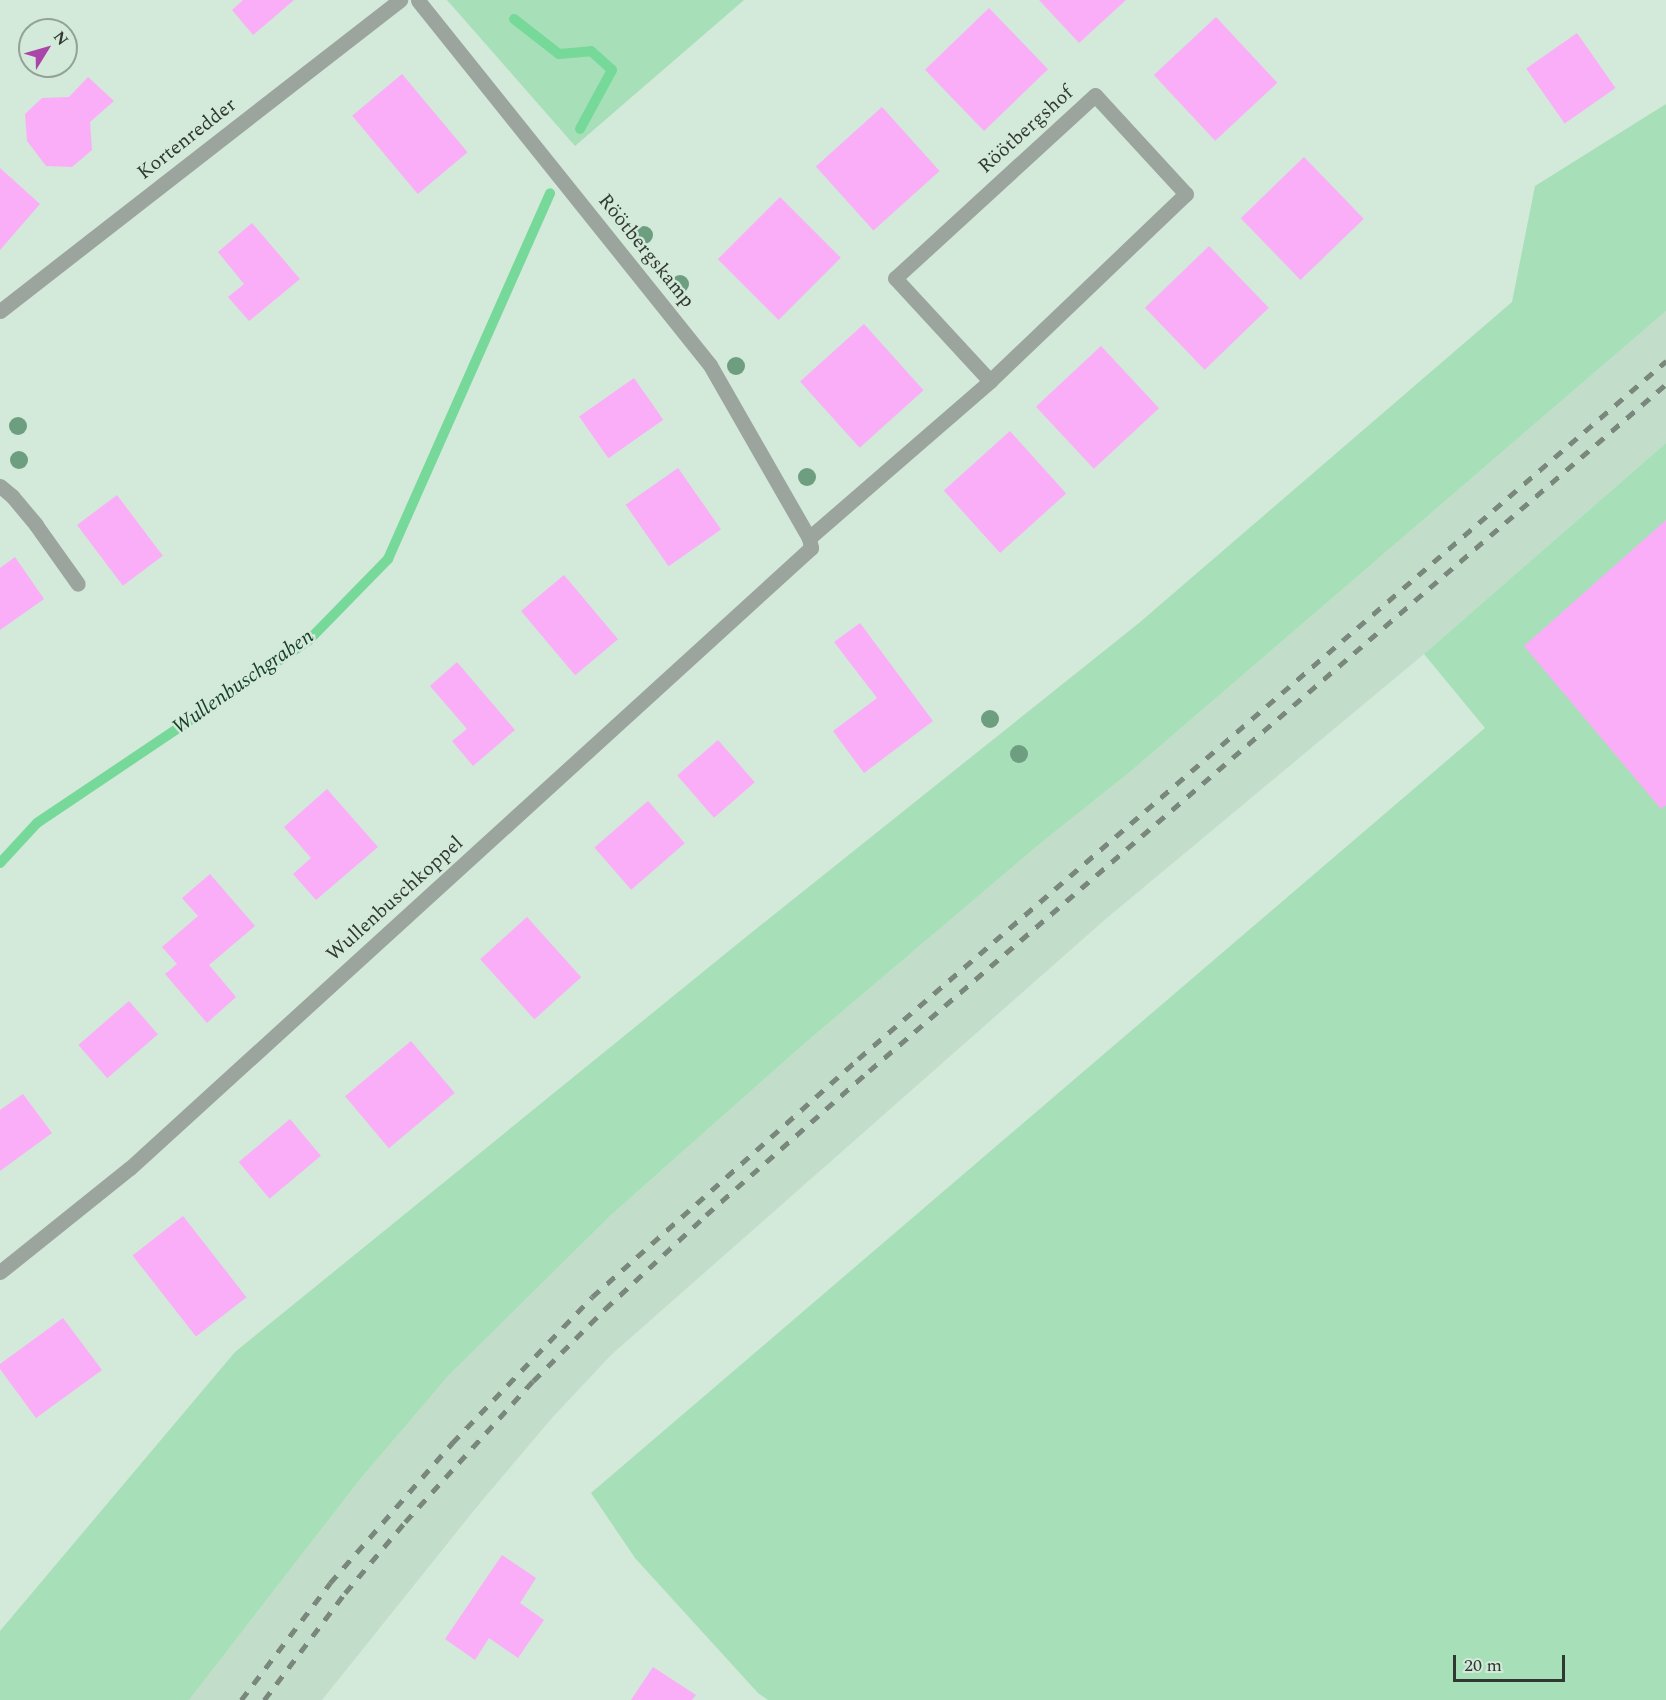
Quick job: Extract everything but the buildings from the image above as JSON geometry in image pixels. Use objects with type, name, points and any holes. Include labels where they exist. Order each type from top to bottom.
[{"type":"street","name":"Kortenredder","points":[[0,310],[400,0]]},
{"type":"street","name":"Röötbergskamp","points":[[418,0],[710,365],[810,543]]},
{"type":"street","name":"Röötbergshof","points":[[810,543],[990,381],[1185,194],[1095,95],[895,278],[990,381]]},
{"type":"street","points":[[0,486],[12,496],[36,525],[78,584]]},
{"type":"street","name":"Wullenbuschkoppel","points":[[0,1272],[130,1168],[810,543]]},
{"type":"shaded area","points":[[1666,311],[1666,443],[1424,654],[1108,917],[611,1355],[551,1419],[475,1509],[322,1700],[189,1700],[361,1478],[449,1375],[611,1215],[805,1043],[1042,842],[1131,771]]},
{"type":"green space","points":[[447,0],[744,0],[575,146]]},
{"type":"green space","points":[[1666,104],[1666,311],[1131,771],[1042,842],[805,1043],[611,1215],[449,1375],[361,1478],[189,1700],[0,1700],[0,1631],[235,1352],[746,937],[1139,623],[1512,302],[1535,186]]},
{"type":"green space","points":[[1666,443],[1666,1700],[768,1700],[758,1693],[635,1558],[591,1493],[1485,728],[1424,654]]},
{"type":"waterway","name":"Wullenbuschgraben","points":[[514,19],[559,54],[591,51],[612,70],[580,129]]},
{"type":"waterway","name":"Wullenbuschgraben","points":[[0,863],[37,823],[308,641],[388,559],[550,193]]},
{"type":"railway","points":[[241,1700],[330,1583],[452,1443],[592,1297],[858,1059],[1666,361]]},
{"type":"railway","points":[[264,1700],[345,1593],[405,1522],[533,1381],[605,1309],[706,1215],[869,1071],[1666,384]]}]
